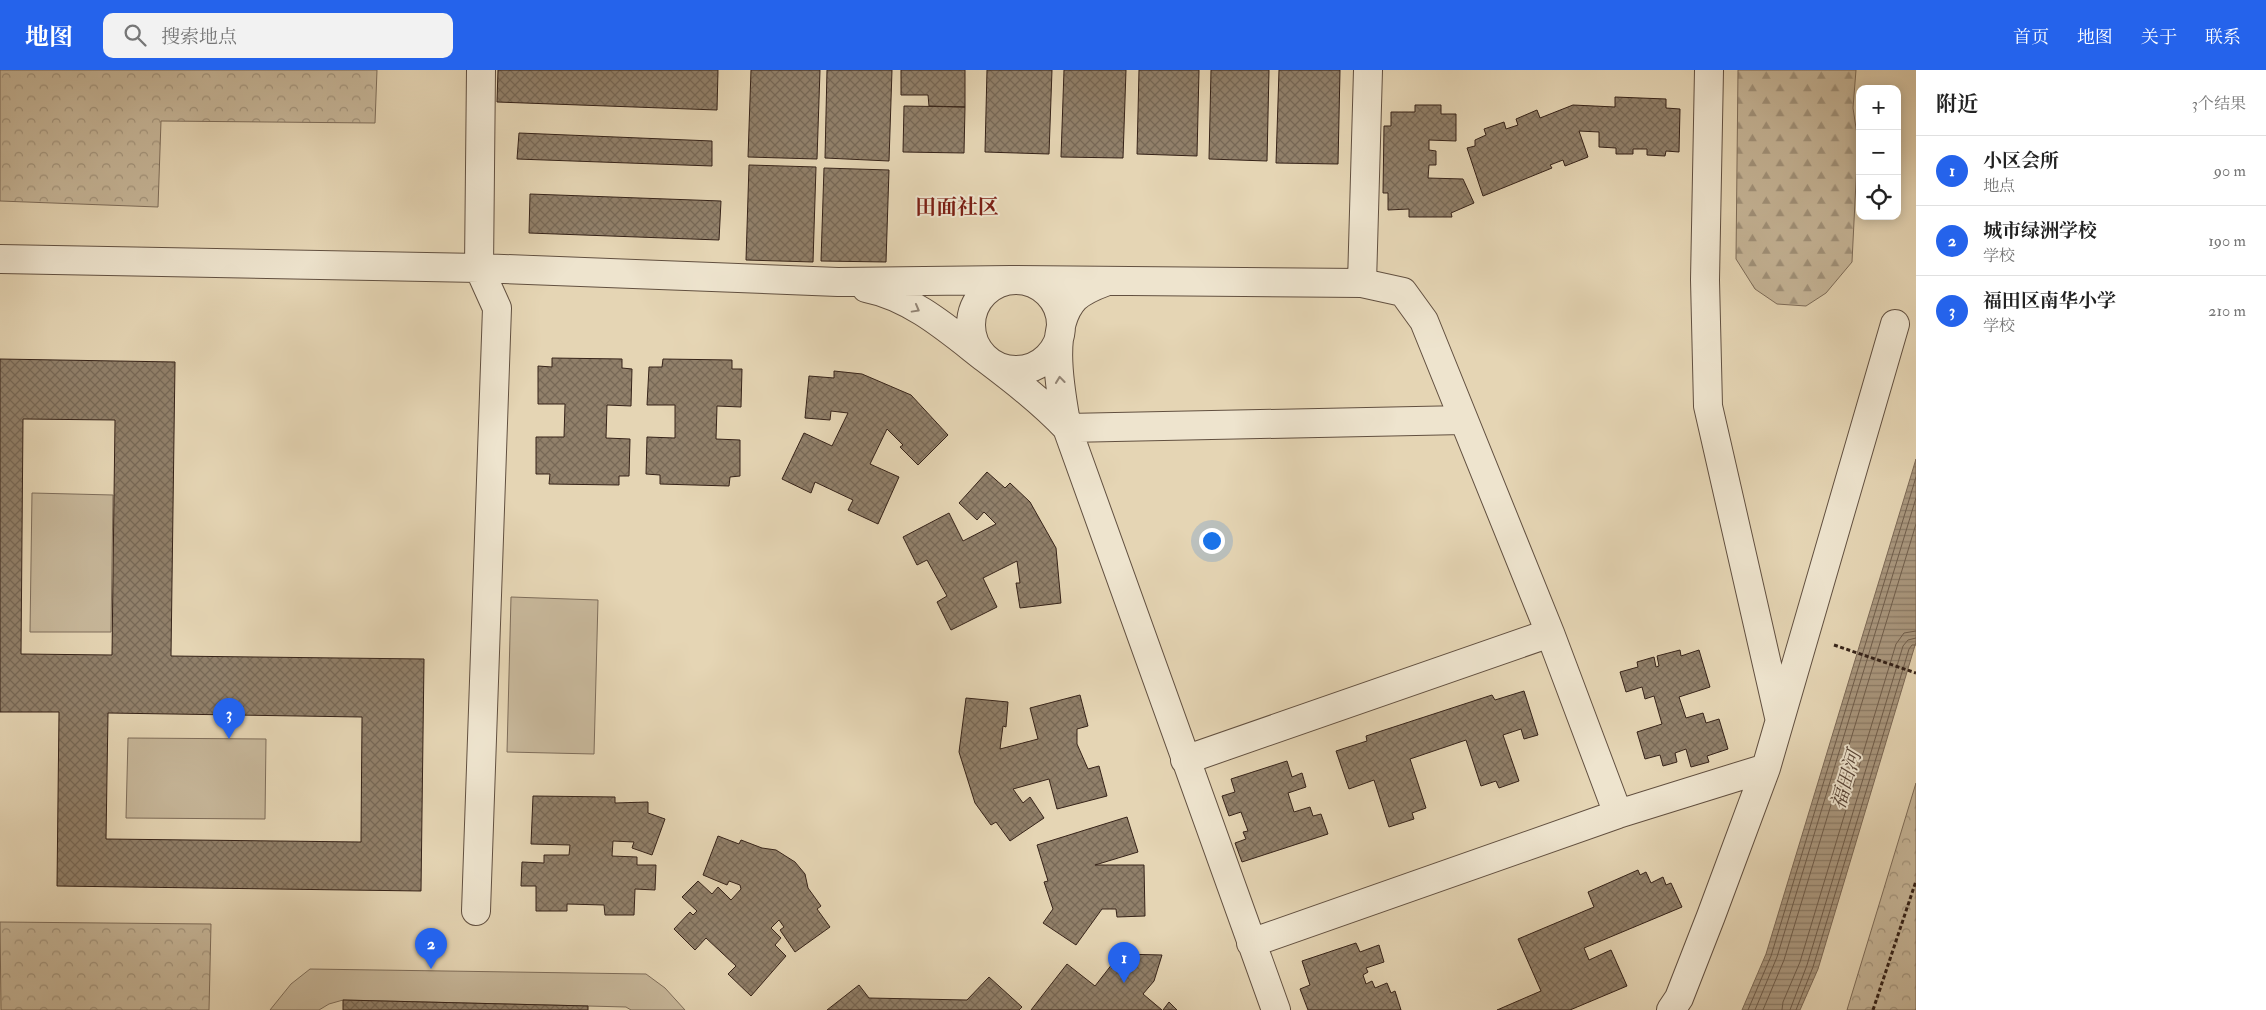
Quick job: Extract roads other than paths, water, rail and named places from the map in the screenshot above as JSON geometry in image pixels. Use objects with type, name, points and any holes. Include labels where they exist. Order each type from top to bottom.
[{"type":"street","points":[[476,911],[497,308],[479,268],[482,70]]},
{"type":"street","points":[[1362,283],[1368,70]]},
{"type":"street","points":[[1709,70],[1705,280],[1708,406],[1780,719]]},
{"type":"street","points":[[0,259],[479,268],[838,282],[1024,280],[1037,285],[1048,293],[1056,303],[1060,316],[1059,375],[1067,428],[1276,1010]]},
{"type":"street","points":[[1109,281],[1088,288],[1074,299],[1066,312],[1058,343],[1050,355],[1039,364],[1025,369],[1004,368],[986,358],[976,346],[971,318],[976,304],[985,292],[997,284],[1011,280],[1362,283],[1403,292],[1424,321],[1550,633],[1618,814]]},
{"type":"street","points":[[838,282],[873,289],[904,302],[932,317],[1042,403],[1067,428],[1464,420]]},
{"type":"street","points":[[1671,1010],[1679,998],[1712,916],[1766,768],[1895,324]]},
{"type":"street","points":[[1185,760],[1550,633]]},
{"type":"street","points":[[1252,943],[1618,814],[1766,768]]},
{"type":"water","name":"福田河","points":[[1916,459],[1916,642],[1818,969],[1800,1010],[1742,1010],[1766,954]]},
{"type":"place","name":"福田区南华小学","points":[[229,739]]},
{"type":"place","name":"城市绿洲学校","points":[[431,969]]},
{"type":"place","name":"小区会所","points":[[1124,983]]},
{"type":"district","name":"田面社区","points":[[957,207]]}]
